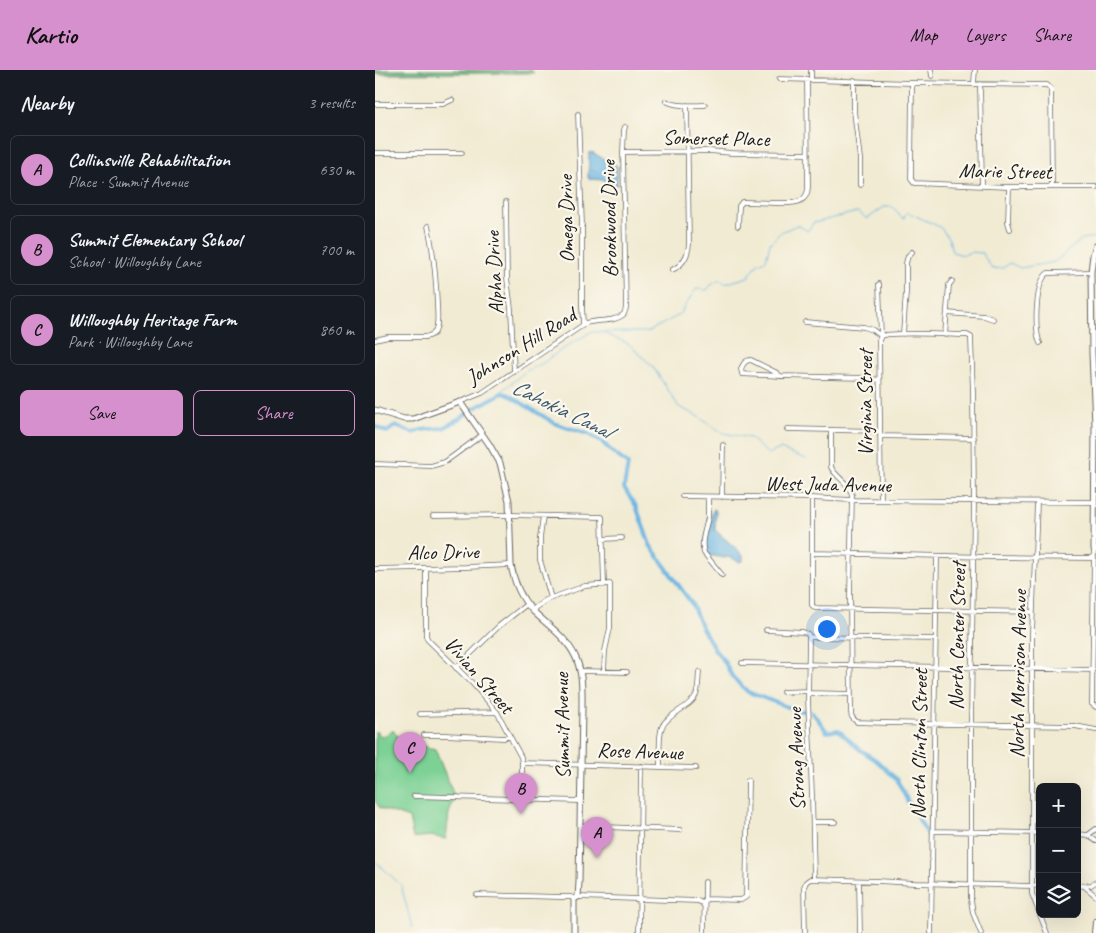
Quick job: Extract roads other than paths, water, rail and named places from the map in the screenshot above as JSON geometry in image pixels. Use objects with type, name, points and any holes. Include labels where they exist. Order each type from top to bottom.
[{"type":"main road","points":[[1095,933],[1096,922]]},
{"type":"street","points":[[738,226],[739,206],[743,202],[794,202],[802,200],[808,191],[809,79],[811,70]]},
{"type":"street","points":[[931,70],[931,76]]},
{"type":"street","points":[[974,83],[975,70]]},
{"type":"street","points":[[779,79],[1045,84],[1050,86],[1051,97],[1052,186]]},
{"type":"street","points":[[854,80],[854,112],[860,159],[860,185]]},
{"type":"street","name":"Marie Street","points":[[912,83],[911,179],[914,183],[1009,187],[1096,187]]},
{"type":"street","points":[[980,84],[982,185]]},
{"type":"street","points":[[375,104],[443,104],[452,100]]},
{"type":"street","points":[[666,101],[671,104],[705,106]]},
{"type":"street","points":[[672,270],[682,262],[689,245],[687,105]]},
{"type":"street","name":"Omega Drive","points":[[578,114],[583,325]]},
{"type":"street","name":"Brookwood Drive","points":[[625,127],[623,130],[625,311]]},
{"type":"street","name":"Somerset Place","points":[[623,152],[710,151],[732,154],[808,154]]},
{"type":"street","points":[[375,152],[462,153]]},
{"type":"street","points":[[1009,187],[1008,222],[1010,229]]},
{"type":"street","name":"Alpha Drive","points":[[506,202],[507,278],[511,309],[514,372]]},
{"type":"street","points":[[375,340],[388,337],[425,337],[434,333],[437,324],[436,272],[428,226]]},
{"type":"street","points":[[1096,246],[1091,272],[1096,444],[1092,704],[1096,707]]},
{"type":"street","points":[[903,334],[907,280],[906,263],[908,256],[912,252]]},
{"type":"street","points":[[1040,343],[1037,334],[1037,298],[1044,276],[1048,273],[1091,272]]},
{"type":"street","points":[[805,322],[864,326],[881,336],[903,334],[945,335],[949,284],[952,281]]},
{"type":"street","name":"Virginia Street","points":[[879,284],[881,336],[879,340],[881,500]]},
{"type":"street","name":"Johnson Hill Road","points":[[375,410],[404,419],[413,419],[460,402],[482,393],[583,325],[593,321],[617,319],[625,311]]},
{"type":"street","points":[[947,313],[984,316],[993,319]]},
{"type":"street","name":"North Center Street","points":[[945,335],[967,335],[971,337],[974,438],[971,884],[972,907],[981,933]]},
{"type":"street","points":[[781,376],[777,372],[751,360],[747,360],[741,369],[742,374],[781,376],[865,378],[879,380]]},
{"type":"street","name":"Summit Avenue","points":[[460,402],[489,443],[500,463],[509,501],[511,565],[518,590],[532,610],[553,628],[567,644],[575,656],[580,671],[582,684],[580,826],[574,933]]},
{"type":"street","points":[[787,428],[974,438]]},
{"type":"street","points":[[831,430],[831,467],[850,488],[853,500],[850,637],[851,712],[854,720],[857,722],[1075,726],[1096,730]]},
{"type":"street","points":[[375,464],[430,466],[439,464],[445,462],[482,435]]},
{"type":"street","points":[[722,497],[723,445]]},
{"type":"street","name":"West Juda Avenue","points":[[682,496],[853,500],[1095,502]]},
{"type":"street","points":[[708,497],[708,517],[703,549],[704,553],[722,575]]},
{"type":"street","points":[[812,498],[813,607],[1033,612]]},
{"type":"street","name":"North Morrison Avenue","points":[[1037,502],[1032,668],[1032,886],[1033,897],[1047,933]]},
{"type":"street","points":[[433,516],[602,517],[604,585]]},
{"type":"street","points":[[543,516],[540,560],[551,598]]},
{"type":"street","points":[[603,539],[622,538]]},
{"type":"street","points":[[813,553],[1094,558]]},
{"type":"street","name":"North Clinton Street","points":[[931,933],[937,556]]},
{"type":"street","name":"Alco Drive","points":[[375,569],[511,565]]},
{"type":"street","name":"Vivian Street","points":[[426,568],[428,640],[457,668],[497,712],[521,757],[522,800]]},
{"type":"street","points":[[532,610],[551,598],[585,586],[610,584],[610,628],[605,651],[604,671]]},
{"type":"street","points":[[457,668],[499,626],[527,604]]},
{"type":"street","points":[[766,630],[803,632],[808,634],[809,637],[936,639]]},
{"type":"street","name":"Strong Avenue","points":[[809,637],[808,664],[814,879]]},
{"type":"street","points":[[742,663],[1093,670]]},
{"type":"street","points":[[580,671],[627,672]]},
{"type":"street","points":[[660,766],[662,727],[670,717],[694,700],[699,672]]},
{"type":"street","points":[[783,692],[851,694]]},
{"type":"street","points":[[420,714],[497,712]]},
{"type":"street","points":[[424,735],[504,738],[509,736]]},
{"type":"street","name":"Rose Avenue","points":[[522,762],[696,768]]},
{"type":"street","points":[[639,933],[641,766]]},
{"type":"street","points":[[705,899],[745,899],[748,780]]},
{"type":"street","points":[[414,796],[580,801]]},
{"type":"street","points":[[813,822],[835,822]]},
{"type":"street","points":[[580,826],[681,830]]},
{"type":"street","points":[[1081,834],[1088,834],[1096,829]]},
{"type":"street","points":[[933,831],[1036,833]]},
{"type":"street","points":[[1088,834],[1096,841]]},
{"type":"street","points":[[805,933],[804,887],[809,879],[1036,886]]},
{"type":"street","points":[[859,881],[859,933]]},
{"type":"street","points":[[705,882],[705,933]]},
{"type":"street","points":[[1084,886],[1091,886],[1096,882]]},
{"type":"street","points":[[1084,886],[1096,896]]},
{"type":"street","points":[[477,895],[698,901],[702,902],[705,906]]},
{"type":"water","points":[[592,152],[617,166],[616,186],[603,180],[588,178],[589,153]]},
{"type":"water","points":[[714,509],[716,510],[715,530],[740,552],[743,556],[743,561],[740,562],[729,557],[708,555],[705,542]]},
{"type":"waterway","points":[[496,396],[526,371],[543,363],[591,332],[648,332],[679,315],[696,289],[707,290],[711,285],[720,280],[724,284],[748,277],[758,263],[766,260],[770,243],[781,232],[797,225],[808,231],[813,223],[858,212],[867,219],[884,207],[893,207],[903,219],[907,212],[940,227],[949,239],[952,252],[964,255],[970,252],[982,253],[992,269],[1003,268],[1010,263],[1020,268],[1055,262],[1082,239],[1096,237]]},
{"type":"waterway","points":[[604,333],[629,344],[653,367],[679,407],[723,433],[750,438],[768,454],[780,449],[806,459]]},
{"type":"waterway","name":"Cahokia Canal","points":[[375,426],[387,432],[395,426],[413,433],[421,430],[443,428],[502,393],[507,394],[556,424],[588,434],[603,443],[628,464],[624,488],[636,506],[650,545],[692,604],[701,626],[733,678],[748,692],[799,711],[806,711]]},
{"type":"waterway","name":"Cahokia Canal","points":[[812,712],[827,732],[838,730],[858,748],[877,761],[897,780],[929,836]]},
{"type":"waterway","points":[[375,861],[401,885],[412,927]]},
{"type":"place","name":"Willoughby Heritage Farm","points":[[410,773]]},
{"type":"place","name":"Summit Elementary School","points":[[521,814]]},
{"type":"place","name":"Collinsville Rehabilitation","points":[[597,858]]}]
